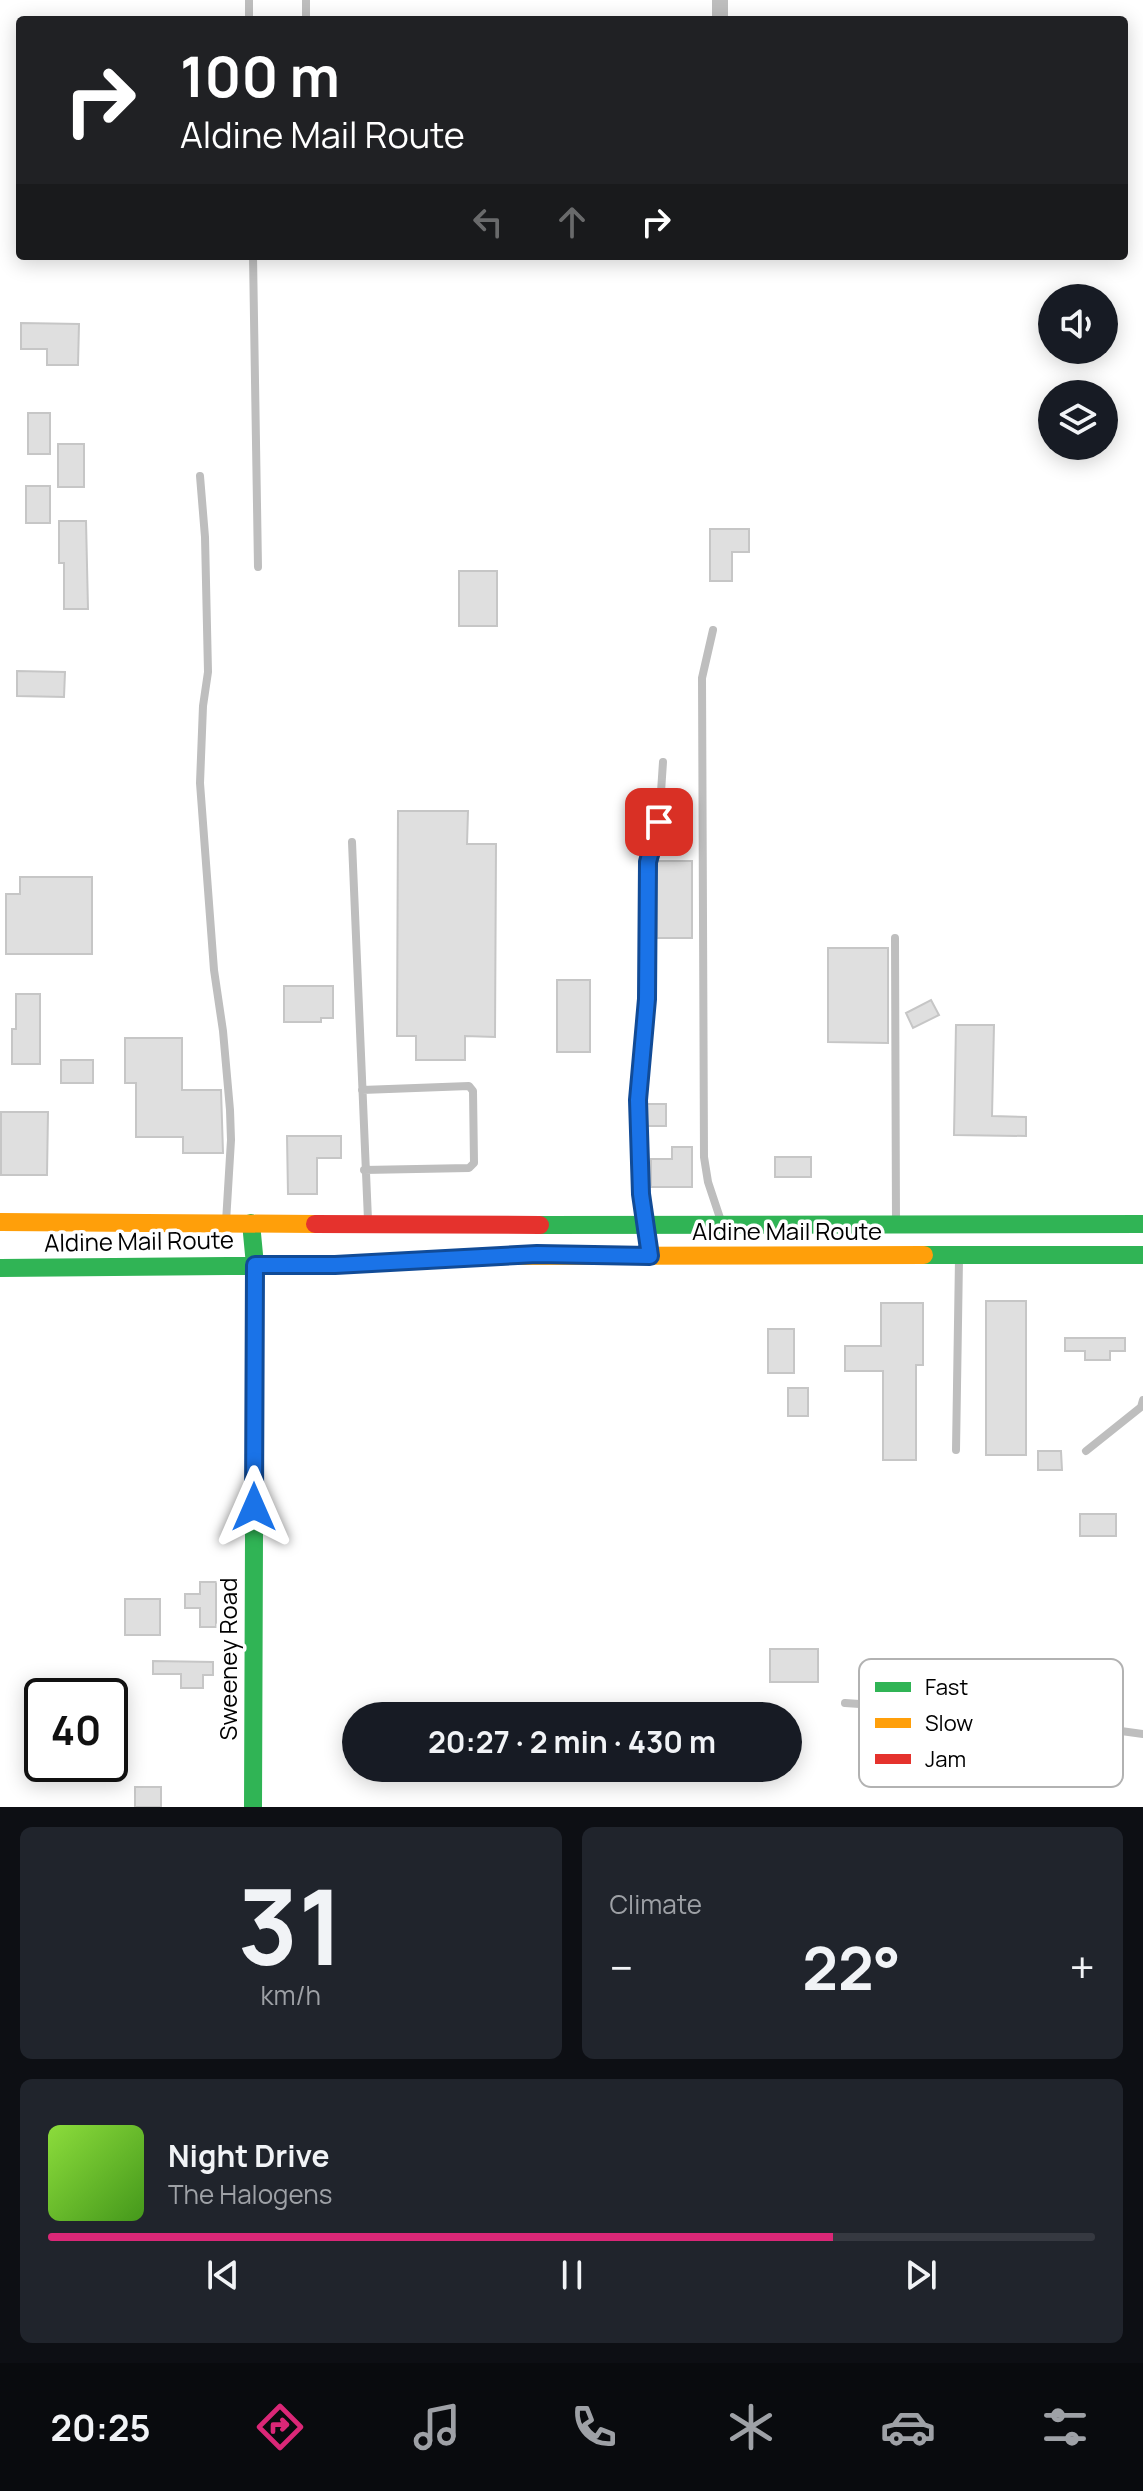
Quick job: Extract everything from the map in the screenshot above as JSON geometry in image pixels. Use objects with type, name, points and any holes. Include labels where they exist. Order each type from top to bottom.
[{"type":"main road","name":"Aldine Mail Route","points":[[0,1222],[251,1223],[370,1244],[537,1254],[1143,1255]]},
{"type":"main road","name":"Sweeney Road","points":[[251,1223],[255,1265],[253,1807]]},
{"type":"main road","name":"Aldine Mail Route","points":[[0,1268],[255,1265],[370,1244],[648,1226],[1143,1224]]},
{"type":"main road","points":[[956,1225],[959,1254]]},
{"type":"main road","points":[[648,1226],[650,1256]]},
{"type":"lane","points":[[253,260],[258,567]]},
{"type":"lane","points":[[200,476],[205,537],[208,672],[203,706],[200,783],[214,970],[230,1110],[226,1223]]},
{"type":"lane","points":[[713,630],[702,678],[704,1157],[708,1182],[723,1226]]},
{"type":"lane","points":[[648,1226],[641,1194],[638,1100],[647,999],[648,862],[659,822],[663,762]]},
{"type":"lane","points":[[352,842],[364,1170],[370,1244]]},
{"type":"lane","points":[[895,938],[896,1226]]},
{"type":"lane","points":[[362,1090],[469,1086],[473,1091],[474,1163],[469,1168],[364,1170]]},
{"type":"lane","points":[[956,1450],[959,1254]]},
{"type":"lane","points":[[1086,1451],[1141,1407],[1143,1400]]},
{"type":"lane","points":[[845,1703],[859,1704]]},
{"type":"lane","points":[[1123,1731],[1143,1734]]},
{"type":"building","points":[[21,323],[79,324],[78,365],[47,365],[47,349],[21,349]]},
{"type":"building","points":[[28,413],[50,413],[50,454],[28,454]]},
{"type":"building","points":[[58,444],[84,444],[84,487],[58,487]]},
{"type":"building","points":[[26,486],[50,486],[50,523],[26,523]]},
{"type":"building","points":[[59,521],[86,521],[88,609],[64,609],[64,563],[59,563]]},
{"type":"building","points":[[710,529],[749,529],[749,552],[732,552],[732,581],[710,581]]},
{"type":"building","points":[[459,571],[497,571],[497,626],[459,626]]},
{"type":"building","points":[[17,671],[65,672],[64,697],[17,696]]},
{"type":"building","points":[[398,811],[468,811],[467,844],[496,844],[495,1037],[465,1036],[465,1060],[416,1060],[416,1036],[397,1036]]},
{"type":"building","points":[[657,861],[692,861],[692,938],[657,938]]},
{"type":"building","points":[[20,877],[92,877],[92,954],[6,954],[6,894],[20,894]]},
{"type":"building","points":[[828,948],[888,948],[888,1043],[828,1042]]},
{"type":"building","points":[[557,980],[590,980],[590,1052],[557,1052]]},
{"type":"building","points":[[284,986],[333,986],[333,1018],[321,1018],[321,1022],[284,1022]]},
{"type":"building","points":[[16,994],[40,994],[40,1064],[12,1064]]},
{"type":"building","points":[[931,1000],[939,1015],[913,1028],[906,1013]]},
{"type":"building","points":[[956,1025],[994,1025],[992,1116],[1026,1117],[1026,1136],[954,1135]]},
{"type":"building","points":[[125,1038],[182,1038],[182,1090],[221,1090],[223,1153],[183,1153],[183,1137],[136,1137],[136,1083],[125,1083]]},
{"type":"building","points":[[61,1060],[93,1060],[93,1083],[61,1083]]},
{"type":"building","points":[[645,1104],[666,1104],[666,1126],[646,1126]]},
{"type":"building","points":[[1,1112],[48,1112],[47,1175],[1,1175]]},
{"type":"building","points":[[287,1136],[341,1136],[341,1158],[317,1158],[317,1194],[288,1194]]},
{"type":"building","points":[[672,1147],[692,1147],[692,1187],[651,1187],[651,1159],[672,1159]]},
{"type":"building","points":[[775,1157],[811,1157],[811,1177],[775,1177]]},
{"type":"building","points":[[986,1301],[1026,1301],[1026,1455],[986,1455]]},
{"type":"building","points":[[881,1303],[923,1303],[923,1365],[916,1365],[916,1460],[883,1460],[883,1371],[845,1371],[845,1346],[881,1346]]},
{"type":"building","points":[[768,1329],[794,1329],[794,1373],[768,1373]]},
{"type":"building","points":[[1065,1338],[1125,1338],[1125,1351],[1110,1351],[1110,1360],[1085,1360],[1085,1351],[1065,1351]]},
{"type":"building","points":[[788,1388],[808,1388],[808,1416],[788,1416]]},
{"type":"building","points":[[1038,1451],[1061,1451],[1062,1470],[1038,1470]]},
{"type":"building","points":[[1080,1514],[1116,1514],[1116,1536],[1080,1536]]},
{"type":"building","points":[[200,1582],[216,1582],[216,1627],[200,1627],[200,1608],[185,1608],[185,1594],[200,1594]]},
{"type":"building","points":[[125,1599],[160,1599],[160,1635],[125,1635]]},
{"type":"building","points":[[770,1649],[818,1649],[818,1682],[770,1682]]},
{"type":"building","points":[[153,1661],[213,1662],[213,1675],[203,1675],[203,1688],[181,1688],[181,1674],[153,1674]]},
{"type":"building","points":[[135,1787],[161,1787],[161,1807],[135,1807]]},
{"type":"traffic: fast","points":[[251,1223],[255,1265],[253,1807]]},
{"type":"traffic: fast","points":[[540,1225],[1143,1224]]},
{"type":"traffic: fast","points":[[924,1255],[1143,1255]]},
{"type":"traffic: fast","points":[[0,1268],[335,1265],[505,1256]]},
{"type":"traffic: slow","points":[[0,1222],[315,1224]]},
{"type":"traffic: slow","points":[[505,1256],[924,1255]]},
{"type":"traffic: jam","points":[[315,1224],[540,1225]]},
{"type":"route","points":[[254,1507],[255,1265],[335,1265],[537,1254],[650,1256],[641,1194],[638,1100],[647,999],[648,862],[659,822]]}]
